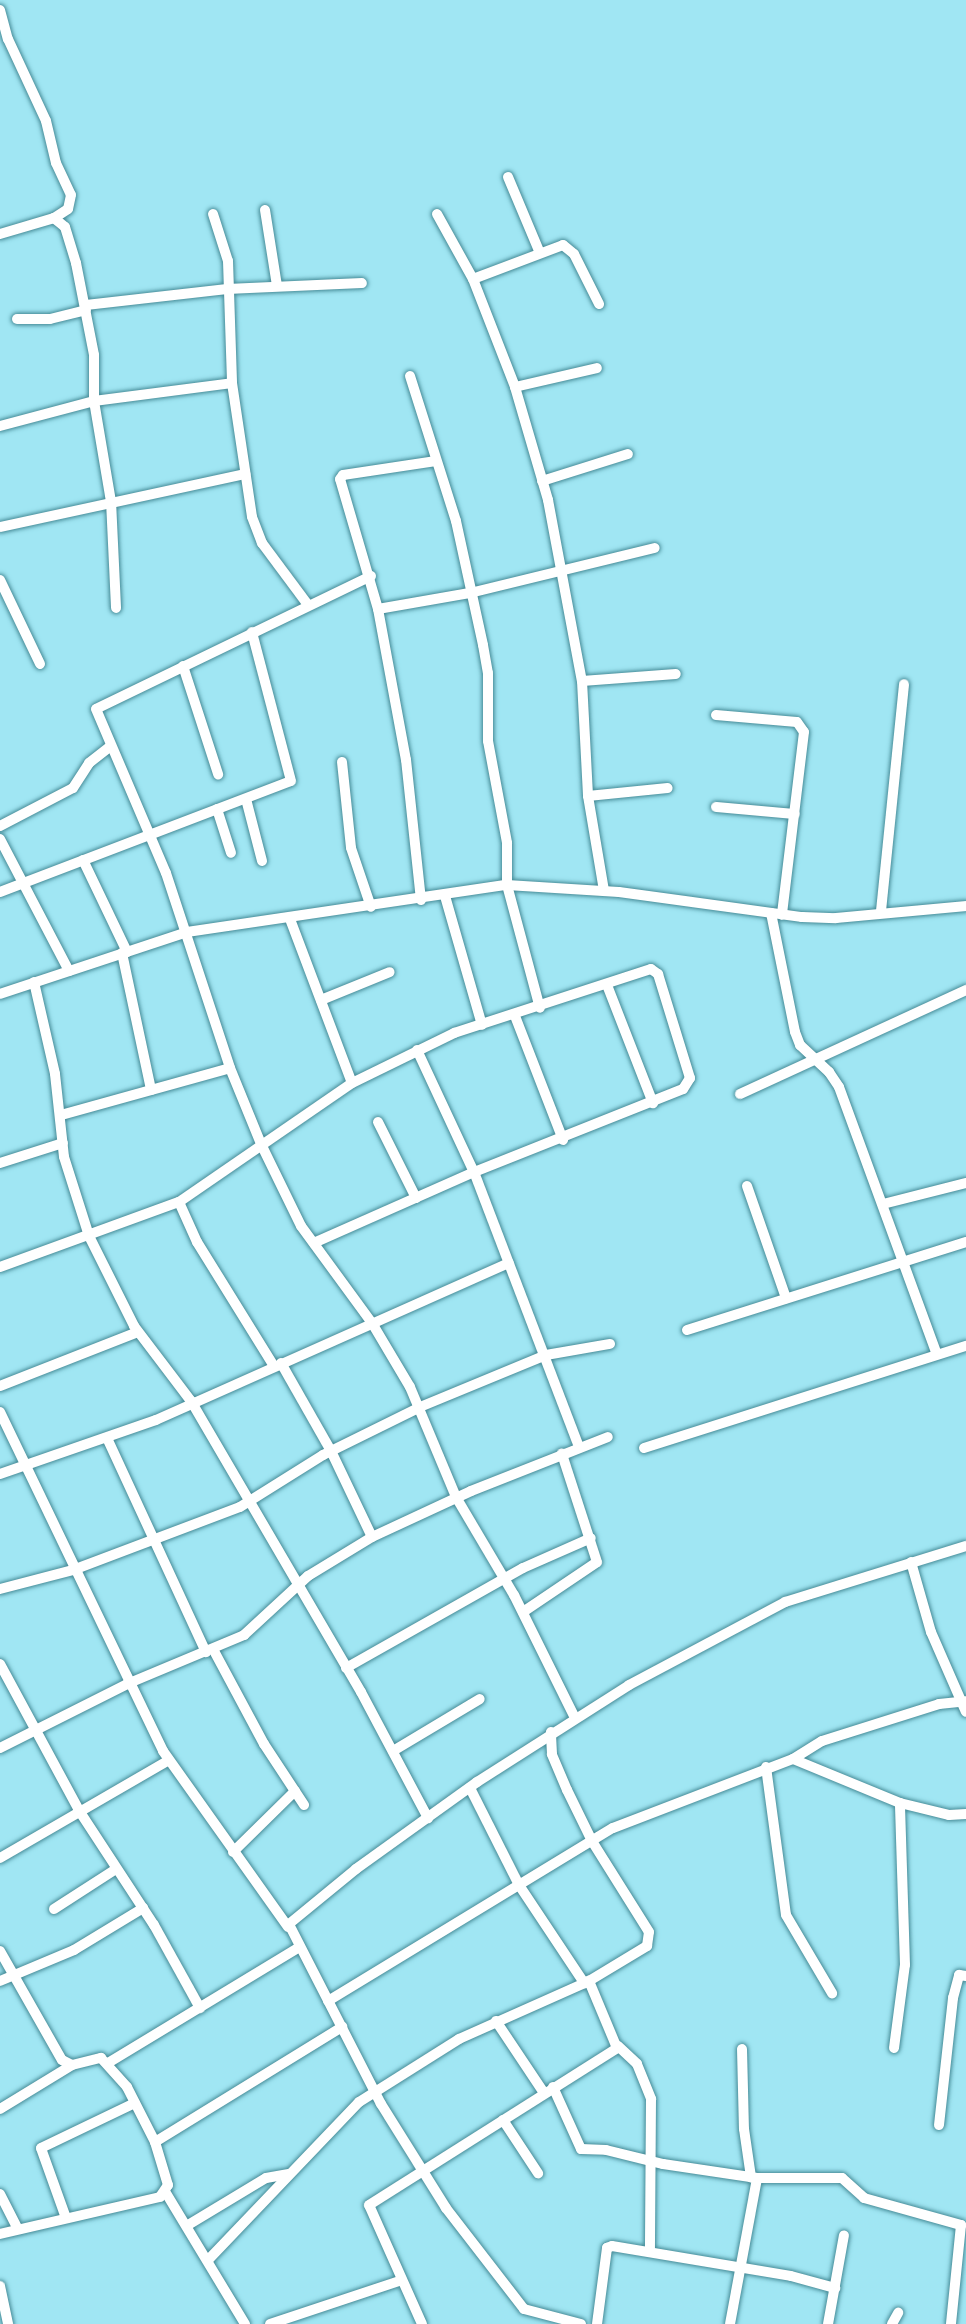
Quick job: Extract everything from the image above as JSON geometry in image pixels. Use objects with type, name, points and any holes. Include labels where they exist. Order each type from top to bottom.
[{"type":"street","points":[[0,234],[54,218],[68,209],[71,195],[56,163],[46,121],[8,39],[0,8],[3,0]]},
{"type":"street","points":[[508,177],[540,253]]},
{"type":"street","points":[[265,209],[277,286]]},
{"type":"street","points":[[213,214],[228,261],[232,383],[256,531],[308,606]]},
{"type":"street","points":[[437,214],[473,279],[514,387],[542,481],[563,572],[582,681],[588,796],[604,891]]},
{"type":"street","points":[[54,218],[65,227],[86,307],[94,401],[111,501],[116,608]]},
{"type":"street","points":[[473,279],[563,245],[570,248],[599,304]]},
{"type":"street","points":[[17,319],[50,319],[86,307],[227,289],[362,283]]},
{"type":"street","points":[[514,387],[597,368]]},
{"type":"street","points":[[410,376],[456,521],[488,673],[488,741],[507,843],[508,885],[540,1008]]},
{"type":"street","points":[[0,426],[94,401],[232,383]]},
{"type":"street","points":[[542,481],[628,454]]},
{"type":"street","points":[[421,900],[407,760],[371,576],[341,477],[436,461]]},
{"type":"street","points":[[0,527],[245,474]]},
{"type":"street","points":[[378,608],[470,593],[655,548]]},
{"type":"street","points":[[371,576],[97,705],[187,932],[230,1068],[261,1144],[314,1243],[372,1323],[420,1407],[456,1497],[523,1612],[575,1716]]},
{"type":"street","points":[[0,580],[40,664]]},
{"type":"street","points":[[0,892],[292,779],[251,632]]},
{"type":"street","points":[[183,666],[218,774]]},
{"type":"street","points":[[582,681],[676,674]]},
{"type":"street","points":[[881,911],[904,684]]},
{"type":"street","points":[[716,715],[801,724],[805,736],[795,814],[777,914],[795,1032],[800,1045],[839,1087],[904,1258],[936,1352]]},
{"type":"street","points":[[0,825],[73,788],[89,762],[111,746]]},
{"type":"street","points":[[342,762],[351,848],[371,908]]},
{"type":"street","points":[[588,796],[668,788]]},
{"type":"street","points":[[246,799],[262,861]]},
{"type":"street","points":[[716,807],[795,814]]},
{"type":"street","points":[[218,809],[231,853]]},
{"type":"street","points":[[0,839],[69,971]]},
{"type":"street","points":[[83,860],[125,952],[150,1090]]},
{"type":"street","points":[[0,994],[187,932],[371,908],[508,885],[604,891],[777,914],[836,918],[881,911],[966,906]]},
{"type":"street","points":[[445,896],[482,1025]]},
{"type":"street","points":[[290,919],[352,1083]]},
{"type":"street","points":[[0,1267],[179,1202],[352,1083],[417,1050],[482,1025],[540,1008],[651,969],[658,974],[690,1078],[683,1089],[563,1140],[474,1172],[314,1243]]},
{"type":"street","points":[[321,1000],[390,972]]},
{"type":"street","points":[[34,982],[61,1115],[62,1143],[70,1184],[89,1236],[138,1332],[191,1401],[296,1587],[346,1668],[428,1818]]},
{"type":"street","points":[[607,985],[653,1103]]},
{"type":"street","points":[[740,1094],[814,1057],[966,990]]},
{"type":"street","points":[[515,1016],[563,1140]]},
{"type":"street","points":[[417,1050],[474,1172],[579,1447]]},
{"type":"street","points":[[61,1115],[230,1068]]},
{"type":"street","points":[[378,1122],[416,1198]]},
{"type":"street","points":[[0,1163],[62,1143]]},
{"type":"street","points":[[883,1204],[966,1183]]},
{"type":"street","points":[[747,1186],[786,1298]]},
{"type":"street","points":[[179,1202],[197,1242],[278,1364],[331,1451],[372,1537]]},
{"type":"street","points":[[687,1330],[904,1258],[966,1242]]},
{"type":"street","points":[[0,1474],[107,1438],[509,1263]]},
{"type":"street","points":[[0,1386],[138,1332]]},
{"type":"street","points":[[0,1589],[73,1570],[156,1541],[247,1502],[331,1451],[420,1407],[546,1355],[610,1344]]},
{"type":"street","points":[[645,1448],[936,1352],[966,1346]]},
{"type":"street","points":[[0,1412],[127,1684],[169,1759],[288,1927],[374,2092],[424,2173],[527,2311],[532,2324]]},
{"type":"street","points":[[0,1748],[127,1684],[210,1651],[255,1627],[296,1587],[372,1537],[456,1497],[608,1437]]},
{"type":"street","points":[[107,1438],[210,1651],[264,1744],[304,1805]]},
{"type":"street","points":[[523,1612],[597,1564],[591,1538],[562,1454]]},
{"type":"street","points":[[346,1668],[505,1579],[591,1538]]},
{"type":"street","points":[[288,1927],[356,1869],[575,1716],[785,1602],[966,1546]]},
{"type":"street","points":[[911,1562],[931,1632],[966,1712]]},
{"type":"street","points":[[0,1664],[80,1812],[143,1908],[200,2008]]},
{"type":"street","points":[[393,1751],[480,1699]]},
{"type":"street","points":[[328,2001],[592,1841],[765,1767],[793,1759],[822,1741],[963,1701]]},
{"type":"street","points":[[209,2259],[289,2174],[374,2092],[496,2021],[587,1982],[639,1953],[651,1937],[592,1841],[552,1754],[551,1732]]},
{"type":"street","points":[[0,1858],[169,1759]]},
{"type":"street","points":[[793,1759],[900,1803],[949,1815],[966,1814]]},
{"type":"street","points":[[765,1767],[786,1915],[832,1993]]},
{"type":"street","points":[[470,1788],[519,1885],[587,1982],[618,2046],[637,2064],[649,2091],[650,2252]]},
{"type":"street","points":[[233,1852],[295,1791]]},
{"type":"street","points":[[894,2048],[905,1965],[900,1803]]},
{"type":"street","points":[[54,1909],[116,1869]]},
{"type":"street","points":[[0,1982],[74,1950],[143,1908]]},
{"type":"street","points":[[108,2063],[298,1948]]},
{"type":"street","points":[[0,1951],[54,2047],[72,2065]]},
{"type":"street","points":[[939,2125],[953,1998],[959,1975],[966,1976]]},
{"type":"street","points":[[496,2021],[549,2090],[578,2147],[754,2178],[842,2178],[864,2198],[964,2225],[961,2297],[951,2324]]},
{"type":"street","points":[[155,2141],[342,2027]]},
{"type":"street","points":[[422,2324],[368,2207],[618,2046]]},
{"type":"street","points":[[730,2324],[742,2269],[754,2178],[744,2129],[742,2049]]},
{"type":"street","points":[[0,2109],[72,2065],[101,2058],[108,2063],[135,2103],[155,2141],[167,2179],[166,2193],[209,2259],[245,2324]]},
{"type":"street","points":[[66,2218],[41,2148],[135,2103]]},
{"type":"street","points":[[503,2120],[538,2174]]},
{"type":"street","points":[[188,2225],[266,2178],[289,2174]]},
{"type":"street","points":[[0,2234],[166,2193]]},
{"type":"street","points":[[0,2194],[18,2229]]},
{"type":"street","points":[[837,2324],[828,2324],[844,2235]]},
{"type":"street","points":[[597,2324],[607,2248],[650,2252],[835,2288]]},
{"type":"street","points":[[270,2324],[401,2280]]},
{"type":"street","points":[[0,2286],[8,2324]]},
{"type":"street","points":[[527,2311],[581,2324]]}]
